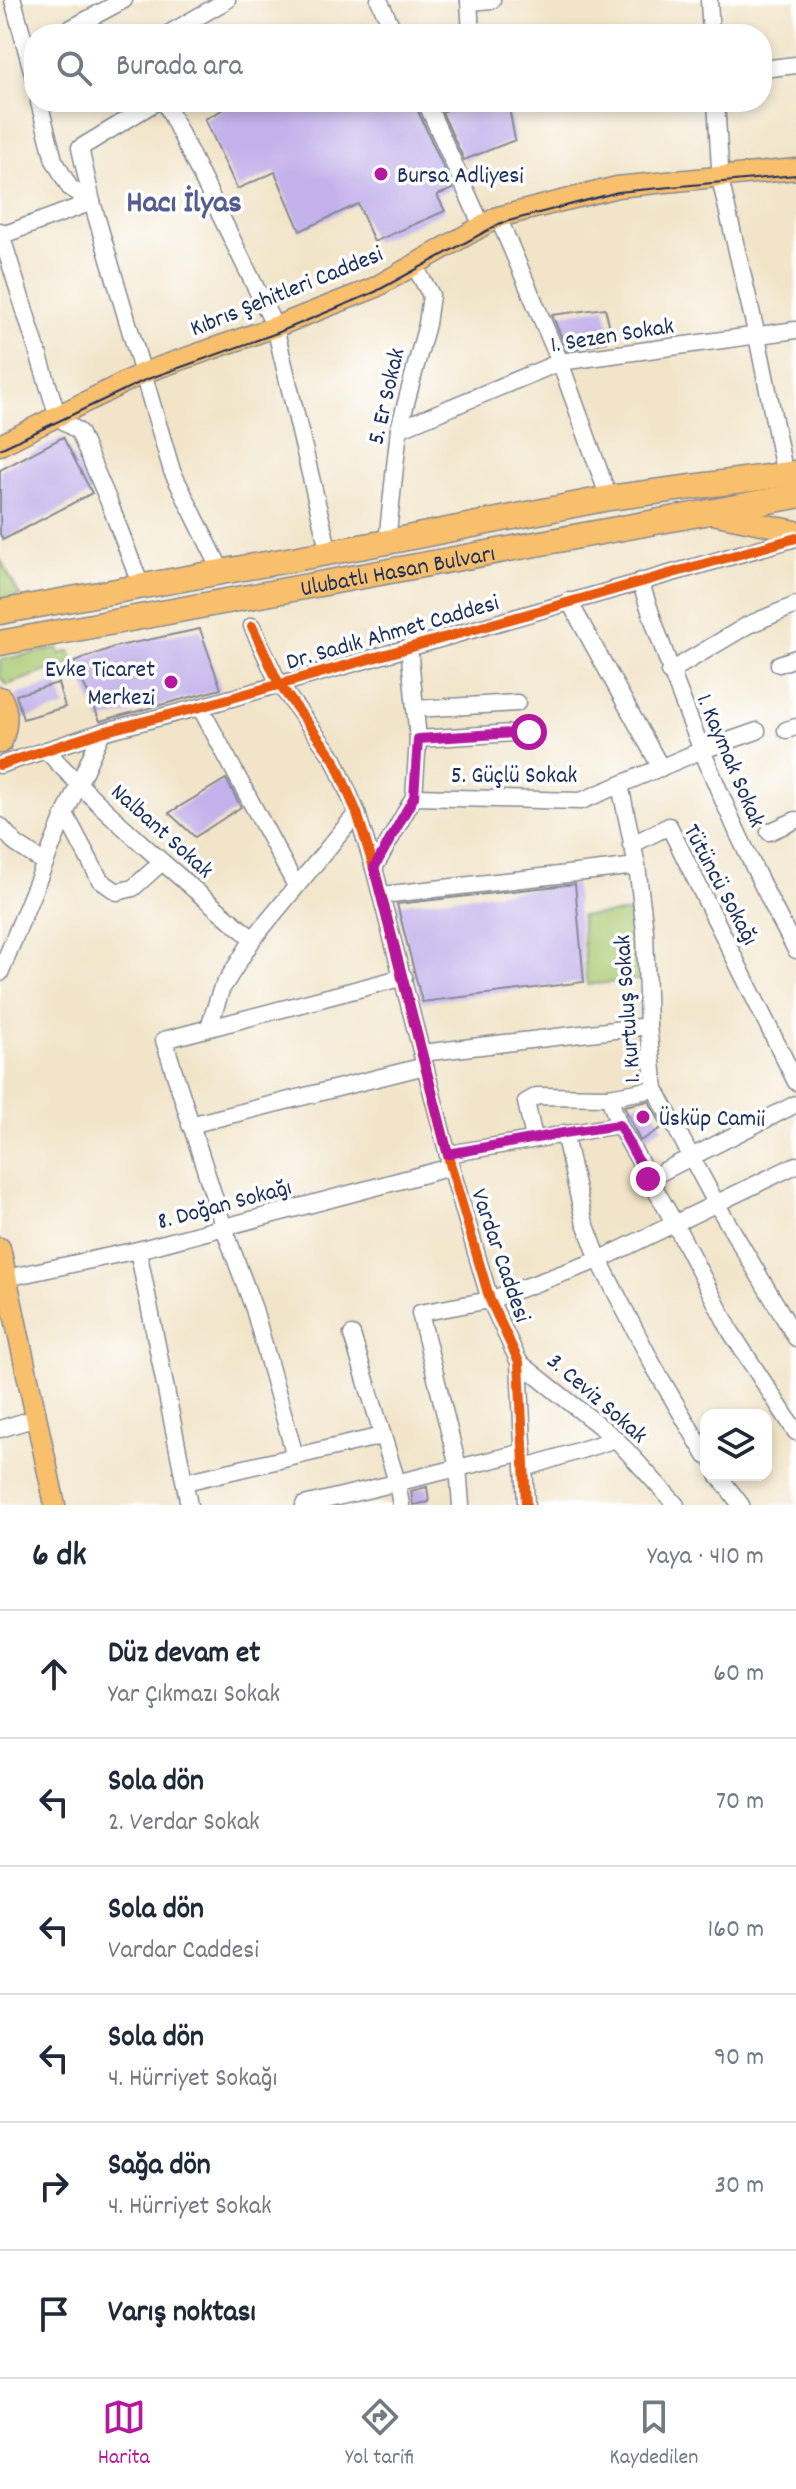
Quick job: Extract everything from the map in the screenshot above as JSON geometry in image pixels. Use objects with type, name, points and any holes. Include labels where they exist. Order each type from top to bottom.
[{"type":"highway","name":"Ulubatlı Hasan Bulvarı","points":[[0,612],[329,553],[609,498],[792,481]]},
{"type":"highway","name":"Ulubatlı Hasan Bulvarı","points":[[0,643],[704,513],[792,481]]},
{"type":"highway","points":[[0,699],[4,706],[5,725],[0,741]]},
{"type":"main road","name":"Kıbrıs Şehitleri Caddesi","points":[[33,430],[143,373],[275,327],[374,288],[490,222],[617,187],[796,169]]},
{"type":"main road","points":[[0,445],[33,430]]},
{"type":"main road","points":[[0,452],[33,430]]},
{"type":"main road","points":[[704,513],[796,531]]},
{"type":"main road","points":[[0,1248],[55,1505]]},
{"type":"street","points":[[13,0],[24,30]]},
{"type":"street","points":[[79,24],[124,0]]},
{"type":"street","points":[[185,24],[227,0]]},
{"type":"street","points":[[379,0],[390,24]]},
{"type":"street","points":[[470,24],[469,1],[492,0]]},
{"type":"street","points":[[709,0],[710,24]]},
{"type":"street","points":[[772,68],[796,65]]},
{"type":"street","points":[[45,112],[54,160],[70,188],[92,202]]},
{"type":"street","points":[[139,112],[80,148],[92,202],[172,471],[222,572]]},
{"type":"street","points":[[170,112],[275,327],[329,553]]},
{"type":"street","points":[[435,112],[560,362],[609,498]]},
{"type":"street","points":[[717,112],[720,177],[792,481]]},
{"type":"street","points":[[92,202],[0,234],[58,417],[79,432],[141,586]]},
{"type":"street","name":"5. Er Sokak","points":[[387,542],[399,429],[427,324],[431,295],[414,265]]},
{"type":"street","name":"1. Sezen Sokak","points":[[399,429],[560,362],[796,330]]},
{"type":"street","name":"Dr. Sadık Ahmet Caddesi","points":[[0,765],[102,732],[796,538]]},
{"type":"street","name":"1. Kaymak Sokak","points":[[640,581],[669,672],[700,751],[763,891],[796,950]]},
{"type":"street","points":[[569,601],[661,768]]},
{"type":"street","points":[[669,672],[748,625],[796,605]]},
{"type":"street","name":"Vardar Caddesi","points":[[252,626],[279,684],[334,759],[357,813],[382,895],[450,1161],[490,1300],[519,1362],[526,1505]]},
{"type":"street","points":[[374,868],[414,797],[418,739],[409,647]]},
{"type":"street","points":[[779,664],[796,658]]},
{"type":"street","points":[[415,709],[517,703]]},
{"type":"street","points":[[200,707],[296,886]]},
{"type":"street","name":"5. Güçlü Sokak","points":[[414,797],[581,801],[700,751],[757,731]]},
{"type":"street","points":[[0,973],[102,732]]},
{"type":"street","points":[[418,739],[529,732]]},
{"type":"street","name":"Nalbant Sokak","points":[[46,750],[78,785],[161,863],[253,939]]},
{"type":"street","name":"1. Kurtuluş Sokak","points":[[620,785],[637,866],[645,931],[648,1026],[655,1089],[716,1203],[796,1338]]},
{"type":"street","points":[[209,1027],[221,990],[253,939],[357,813]]},
{"type":"street","points":[[65,814],[100,880],[117,892],[133,888],[161,863]]},
{"type":"street","points":[[769,832],[796,820]]},
{"type":"street","points":[[0,826],[16,844],[45,863]]},
{"type":"street","name":"Tütüncü Sokağı","points":[[631,845],[669,826],[796,1082]]},
{"type":"street","points":[[382,895],[637,866]]},
{"type":"street","points":[[295,1456],[254,1309],[224,1228],[164,1040],[404,977]]},
{"type":"street","points":[[190,1125],[424,1060],[648,1026]]},
{"type":"street","points":[[534,1138],[526,1102],[537,1096],[609,1097],[655,1089]]},
{"type":"street","points":[[609,1097],[619,1125],[731,1332],[796,1432]]},
{"type":"street","points":[[648,1179],[796,1104]]},
{"type":"street","name":"8. Doğan Sokağı","points":[[6,1278],[224,1228],[534,1138],[619,1125]]},
{"type":"street","points":[[564,1133],[584,1220],[599,1260],[653,1365],[700,1446]]},
{"type":"street","points":[[461,1505],[458,1467],[420,1313],[490,1300],[599,1260],[796,1165]]},
{"type":"street","points":[[138,1250],[189,1505]]},
{"type":"street","points":[[352,1335],[397,1482],[401,1505]]},
{"type":"street","name":"3. Ceviz Sokak","points":[[519,1362],[616,1439],[676,1505]]},
{"type":"street","points":[[0,1429],[36,1418]]},
{"type":"street","points":[[185,1482],[382,1436]]},
{"type":"street","points":[[304,1505],[335,1502],[458,1467],[524,1460],[616,1439]]},
{"type":"street","points":[[723,1481],[741,1505]]},
{"type":"green space","points":[[0,559],[20,596],[0,600]]},
{"type":"green space","points":[[58,648],[60,654],[70,651],[74,662],[7,685],[0,677],[0,660]]},
{"type":"green space","points":[[638,912],[643,979],[587,985],[581,916]]},
{"type":"building","name":"Bursa Adliyesi","points":[[218,112],[418,112],[453,189],[437,195],[445,211],[374,242],[358,204],[300,231],[275,172],[237,189],[205,119]]},
{"type":"building","points":[[442,112],[510,112],[515,140],[464,160]]},
{"type":"building","points":[[605,308],[612,336],[606,342],[567,350],[552,315]]},
{"type":"building","points":[[63,437],[92,493],[3,540],[0,534],[0,470]]},
{"type":"building","points":[[200,629],[221,689],[100,721],[74,662],[114,647]]},
{"type":"building","points":[[58,683],[65,707],[23,719],[16,695]]},
{"type":"building","points":[[226,779],[241,807],[195,837],[169,813]]},
{"type":"building","points":[[575,884],[584,982],[422,1002],[397,904]]},
{"type":"building","name":"Üsküp Camii","points":[[649,1101],[663,1127],[640,1141],[624,1106]]},
{"type":"building","points":[[427,1487],[429,1502],[413,1505],[411,1491]]},
{"type":"tram line","points":[[0,449],[145,380],[277,333],[375,292],[501,223],[618,192],[796,175]]},
{"type":"cycle path","points":[[0,765],[102,732],[796,538]]},
{"type":"cycle path","points":[[252,626],[279,684],[334,759],[357,813],[451,1167],[490,1300],[519,1362],[526,1505]]},
{"type":"place","name":"Bursa Adliyesi","points":[[381,174]]},
{"type":"place","name":"Evke Ticaret Merkezi","points":[[171,682]]},
{"type":"place","name":"Üsküp Camii","points":[[643,1117]]},
{"type":"district","name":"Hacı İlyas","points":[[184,200]]},
{"type":"route","points":[[529,732],[418,739],[414,797],[374,868],[448,1154],[619,1125],[648,1179]]}]
